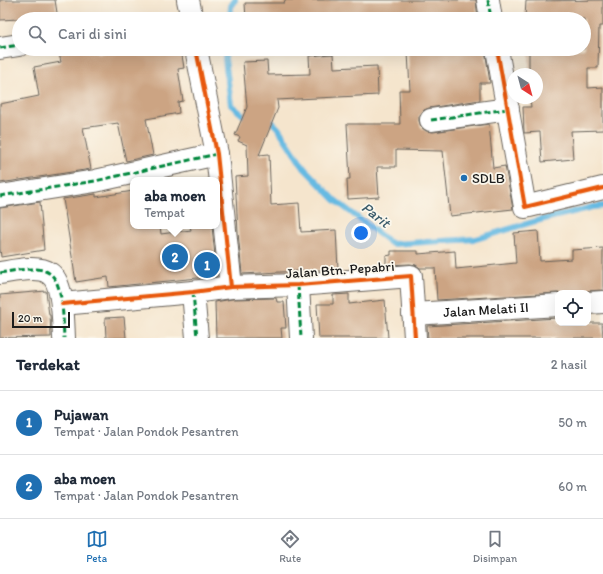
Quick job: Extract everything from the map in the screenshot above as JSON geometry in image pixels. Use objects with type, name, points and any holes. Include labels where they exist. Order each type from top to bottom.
[{"type":"street","points":[[488,0],[490,12]]},
{"type":"street","points":[[0,48],[12,46]]},
{"type":"street","points":[[197,56],[217,154],[219,177]]},
{"type":"street","points":[[498,56],[525,207],[603,188]]},
{"type":"street","points":[[431,120],[508,109]]},
{"type":"street","points":[[0,196],[94,181],[217,154]]},
{"type":"street","points":[[220,182],[231,287]]},
{"type":"street","points":[[0,273],[39,270],[49,272],[56,279],[62,304],[64,338]]},
{"type":"street","name":"Jalan Btn. Pepabri","points":[[62,304],[231,287],[298,285],[411,276],[415,338]]},
{"type":"street","points":[[298,285],[301,338]]},
{"type":"street","points":[[193,292],[197,338]]},
{"type":"street","points":[[591,303],[603,302]]},
{"type":"street","name":"Jalan Melati II","points":[[413,314],[555,305]]},
{"type":"building","points":[[0,0],[55,0],[57,12],[12,12],[12,19],[0,20]]},
{"type":"building","points":[[285,0],[476,0],[477,12],[246,12],[245,3],[284,3]]},
{"type":"building","points":[[603,0],[603,26],[599,26],[598,68],[588,68],[588,88],[603,87],[603,130],[571,131],[573,159],[542,162],[540,132],[524,133],[523,107],[531,107],[531,104],[543,104],[543,68],[529,68],[529,56],[591,56],[591,12],[525,12],[526,1]]},
{"type":"building","points":[[60,56],[182,56],[184,68],[178,69],[183,101],[178,102],[179,113],[146,119],[153,155],[126,161],[118,123],[83,128],[91,169],[0,183],[0,104],[39,96],[34,67],[61,62]]},
{"type":"building","points":[[309,56],[333,56],[334,68],[377,66],[378,95],[277,100],[278,108],[259,155],[269,154],[271,205],[299,203],[301,232],[336,230],[338,269],[242,274],[235,177],[248,176],[247,145],[238,141],[240,137],[235,135],[247,107],[243,62],[267,61],[268,75],[310,74]]},
{"type":"building","points":[[408,56],[486,56],[490,83],[480,83],[480,100],[429,108],[424,110],[419,116],[419,121],[421,127],[426,131],[433,132],[489,124],[493,168],[505,166],[513,209],[450,216],[443,151],[396,150],[396,167],[377,167],[379,197],[348,199],[347,179],[350,179],[347,124],[400,124],[399,90],[410,90]]},
{"type":"building","points":[[130,191],[130,229],[160,229],[161,234],[191,229],[212,229],[217,276],[109,287],[108,277],[76,282],[63,199],[96,194],[96,197]]},
{"type":"building","points":[[40,202],[44,250],[1,257],[0,208]]},
{"type":"building","points":[[538,231],[540,261],[572,259],[572,250],[603,248],[603,290],[555,290],[555,293],[437,300],[435,268],[420,268],[416,265],[410,264],[386,265],[386,256],[391,255],[391,251],[418,251],[418,254],[455,251],[456,269],[516,263],[514,233]]},
{"type":"building","points":[[46,291],[50,315],[51,337],[0,338],[0,295]]},
{"type":"building","points":[[349,294],[349,304],[385,300],[388,338],[319,338],[317,304],[333,304],[333,295]]},
{"type":"building","points":[[276,298],[277,302],[284,302],[286,328],[281,328],[282,338],[216,338],[215,302],[232,299]]},
{"type":"building","points":[[124,317],[126,338],[106,338],[105,318]]},
{"type":"building","points":[[555,318],[555,326],[591,326],[591,323],[602,323],[603,338],[428,338],[427,326]]},
{"type":"waterway","name":"Parit","points":[[231,12],[231,6],[235,0]]},
{"type":"waterway","name":"Parit","points":[[225,56],[231,105],[250,119]]},
{"type":"waterway","name":"Parit","points":[[265,122],[272,122],[278,128],[304,168],[335,200],[392,244],[476,239],[536,221],[593,207],[603,206]]},
{"type":"marked path","points":[[488,0],[490,12]]},
{"type":"marked path","points":[[0,48],[12,46]]},
{"type":"marked path","points":[[431,120],[508,109]]},
{"type":"marked path","points":[[0,196],[95,181],[217,154]]},
{"type":"marked path","points":[[0,273],[25,269],[39,269],[49,273],[54,278],[58,285],[62,303],[64,338]]},
{"type":"marked path","points":[[298,285],[301,338]]},
{"type":"marked path","points":[[193,292],[197,338]]},
{"type":"cycle path","points":[[197,56],[217,154],[219,177]]},
{"type":"cycle path","points":[[498,56],[525,207],[603,188]]},
{"type":"cycle path","points":[[220,182],[231,287]]},
{"type":"cycle path","points":[[62,304],[231,287],[298,285],[411,276],[415,338]]},
{"type":"place","name":"SDLB","points":[[464,178]]},
{"type":"place","name":"aba moen","points":[[175,257]]},
{"type":"place","name":"Pujawan","points":[[207,265]]}]
